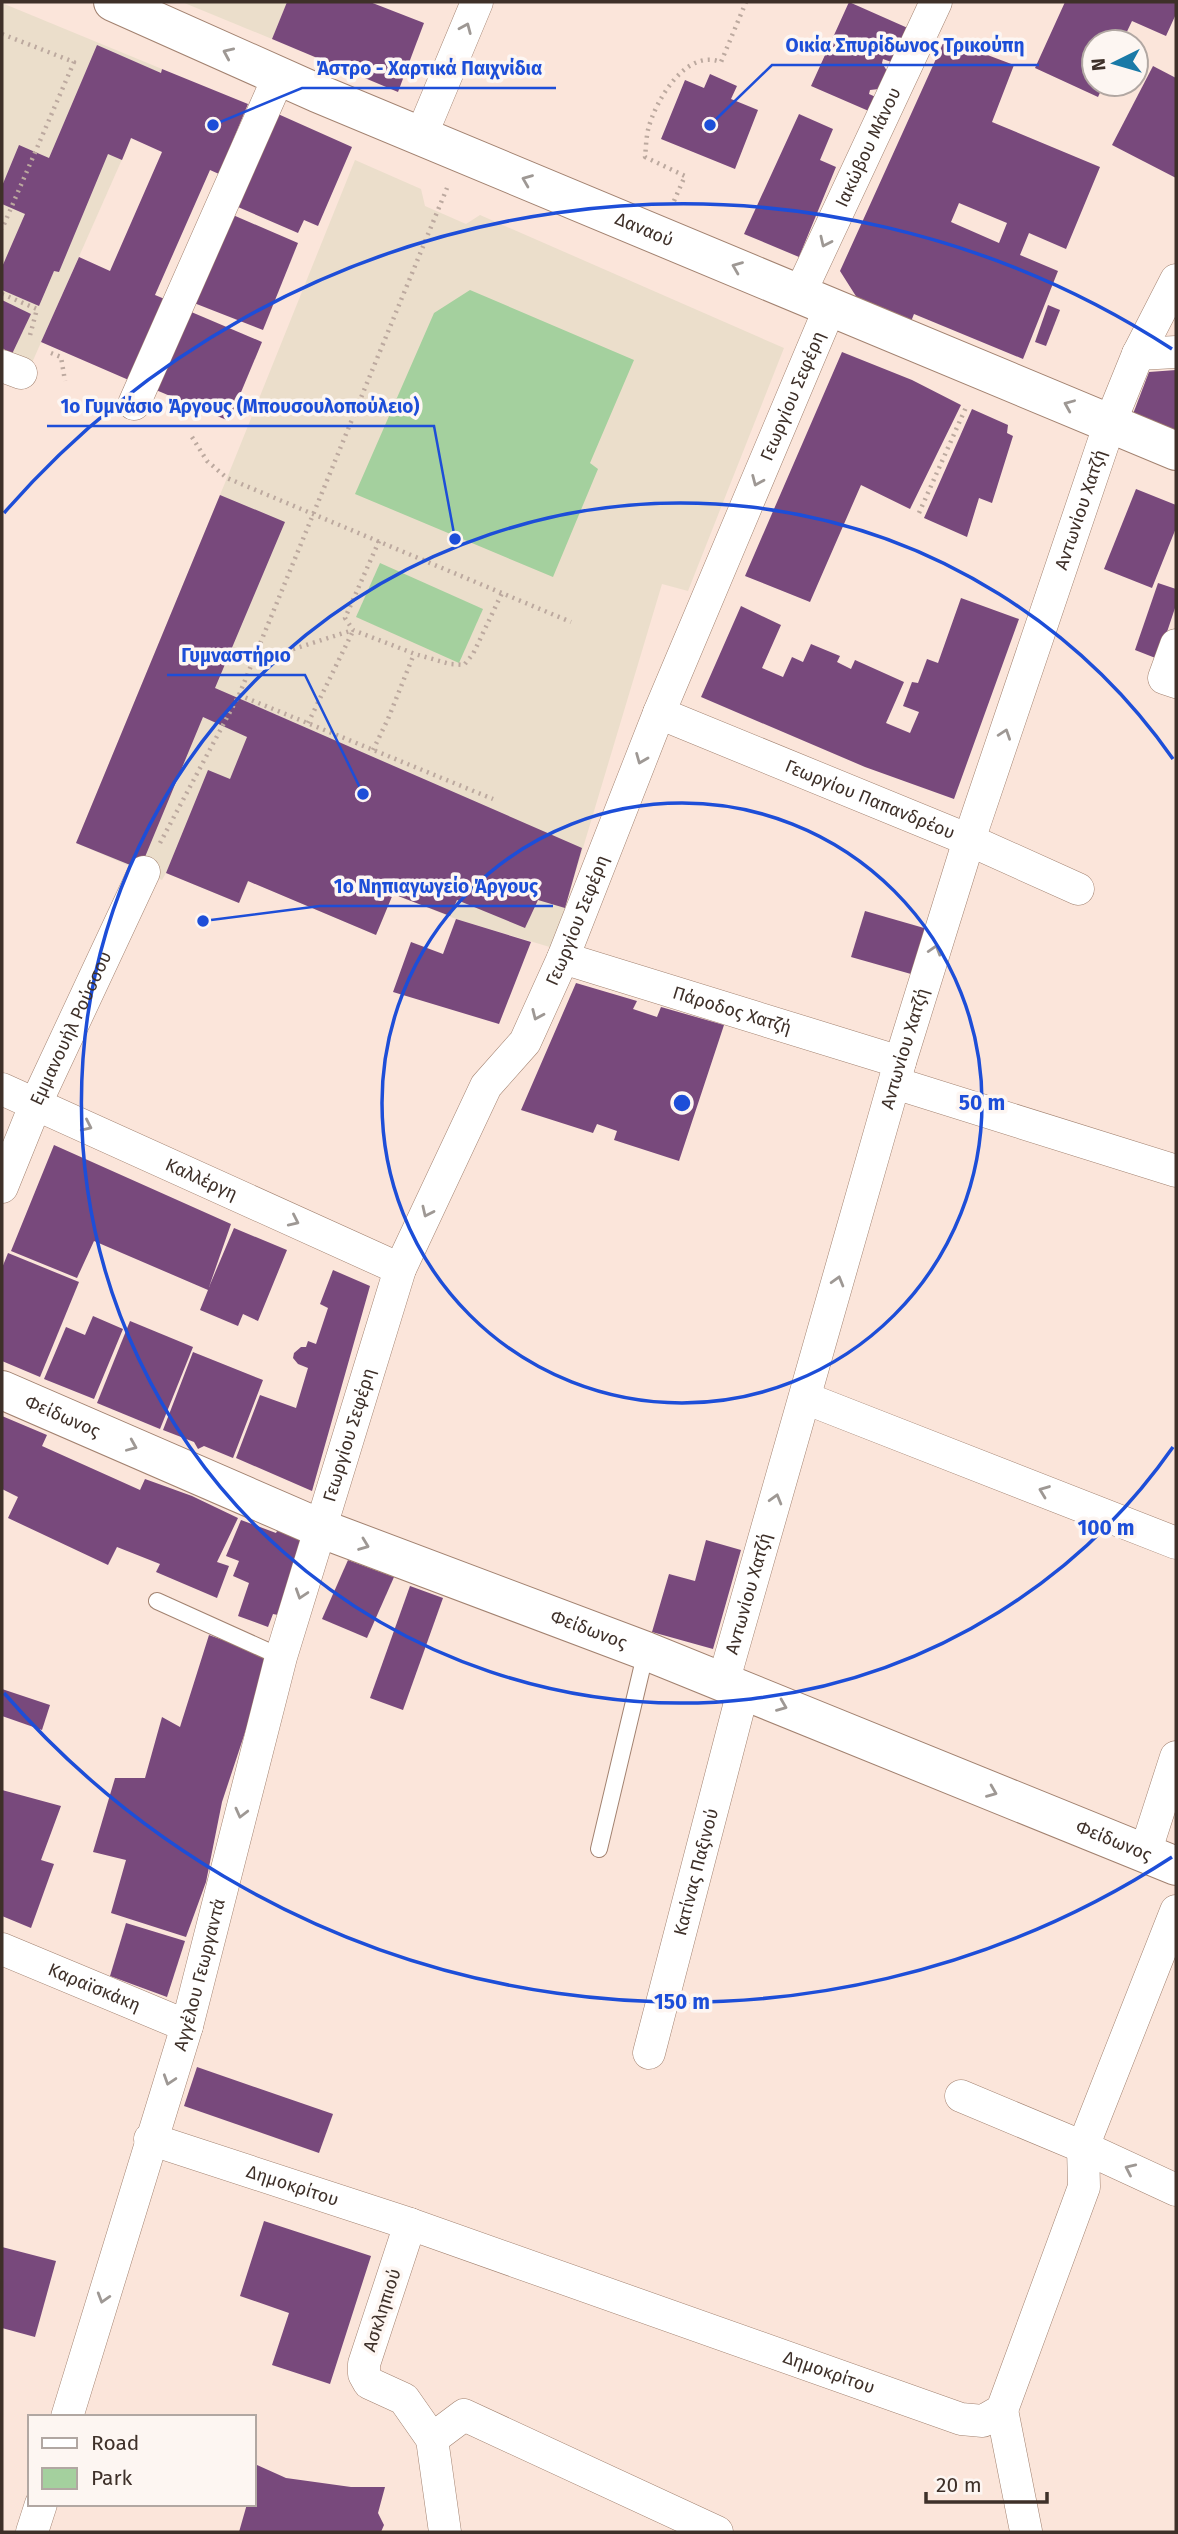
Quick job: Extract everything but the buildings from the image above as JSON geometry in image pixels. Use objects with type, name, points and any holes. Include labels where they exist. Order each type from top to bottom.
[{"type":"main road","name":"Δαναού","points":[[113,2],[421,136],[1176,451]]},
{"type":"main road","name":"Φείδωνος","points":[[2,1390],[322,1529],[646,1651],[1161,1860]]},
{"type":"street","points":[[421,136],[477,2]]},
{"type":"street","name":"Ιακώβου Μάνου","points":[[816,299],[936,2]]},
{"type":"street","points":[[134,404],[279,76]]},
{"type":"street","name":"Αντωνίου Χατζή","points":[[733,1687],[805,1398],[898,1073],[969,840],[1110,423],[1138,354],[1176,280]]},
{"type":"street","name":"Γεωργίου Σεφέρη","points":[[322,1529],[400,1269],[486,1086],[525,1042],[563,958],[660,713],[816,299]]},
{"type":"street","points":[[1138,354],[1176,352]]},
{"type":"street","points":[[1176,645],[1164,678],[1176,682]]},
{"type":"street","name":"Γεωργίου Παπανδρέου","points":[[660,713],[969,840],[1078,889]]},
{"type":"street","name":"Εμμανουήλ Ρούσσου","points":[[2,1188],[36,1103],[144,872]]},
{"type":"street","name":"Πάροδος Χατζή","points":[[563,958],[1176,1171]]},
{"type":"street","name":"Καλλέργη","points":[[2,1088],[400,1269]]},
{"type":"street","points":[[805,1398],[1176,1543]]},
{"type":"street","name":"Αγγέλου Γεωργαντά","points":[[68,2415],[150,2139],[187,2026],[281,1657],[322,1529]]},
{"type":"street","name":"Κατίνας Παξινού","points":[[649,2053],[733,1687]]},
{"type":"street","points":[[1161,1860],[1176,1757]]},
{"type":"street","points":[[1026,2531],[1002,2410],[1084,2187],[1083,2147],[1176,1911]]},
{"type":"street","name":"Καραϊσκάκη","points":[[2,1949],[187,2026]]},
{"type":"street","points":[[961,2096],[1083,2147],[1176,2190]]},
{"type":"street","name":"Δημοκρίτου","points":[[150,2139],[410,2224],[961,2419],[983,2421],[1002,2410]]},
{"type":"street","name":"Ασκληπιού","points":[[410,2224],[364,2364],[364,2374],[369,2383],[404,2399],[432,2440],[445,2532]]},
{"type":"street","points":[[432,2440],[464,2415],[717,2532]]},
{"type":"street","points":[[32,2532],[40,2506]]},
{"type":"lane","points":[[158,1601],[281,1657]]},
{"type":"lane","points":[[599,1849],[646,1651]]},
{"type":"path","points":[[674,203],[685,176],[645,157],[648,128],[667,86],[691,64],[711,58],[721,62],[746,2]]},
{"type":"path","points":[[2,34],[74,62],[2,229]]},
{"type":"path","points":[[144,872],[239,695],[462,153]]},
{"type":"path","points":[[2,294],[37,309],[28,343]]},
{"type":"path","points":[[50,352],[61,357],[65,381]]},
{"type":"path","points":[[919,513],[984,369]]},
{"type":"path","points":[[192,437],[207,461],[228,478],[571,622]]},
{"type":"path","points":[[379,541],[345,618],[353,630],[415,654],[464,665],[473,654],[502,593]]},
{"type":"path","points":[[252,662],[353,630]]},
{"type":"path","points":[[308,723],[353,630]]},
{"type":"path","points":[[373,750],[415,654]]},
{"type":"path","points":[[239,695],[493,799]]},
{"type":"shaded area","points":[[182,2],[287,2],[272,39]]},
{"type":"shaded area","points":[[2,3],[162,69],[31,365],[2,353]]},
{"type":"shaded area","points":[[355,160],[421,189],[425,206],[466,224],[480,215],[784,348],[688,591],[662,584],[553,948],[456,919],[393,894],[376,935],[249,881],[239,903],[166,873],[162,880],[76,843]]},
{"type":"green space","points":[[470,290],[634,360],[590,463],[598,469],[553,577],[355,494],[434,313]]},
{"type":"green space","points":[[380,563],[483,609],[459,663],[356,617]]},
{"type":"place","name":"Άστρο - Χαρτικά Παιχνίδια","points":[[213,125]]},
{"type":"place","name":"Οικία Σπυρίδωνος Τρικούπη","points":[[710,125]]},
{"type":"place","name":"1ο Γυμνάσιο Άργους (Μπουσουλοπούλειο)","points":[[455,539]]},
{"type":"place","name":"Γυμναστήριο","points":[[363,794]]},
{"type":"place","name":"1ο Νηπιαγωγείο Άργους","points":[[203,921]]}]
